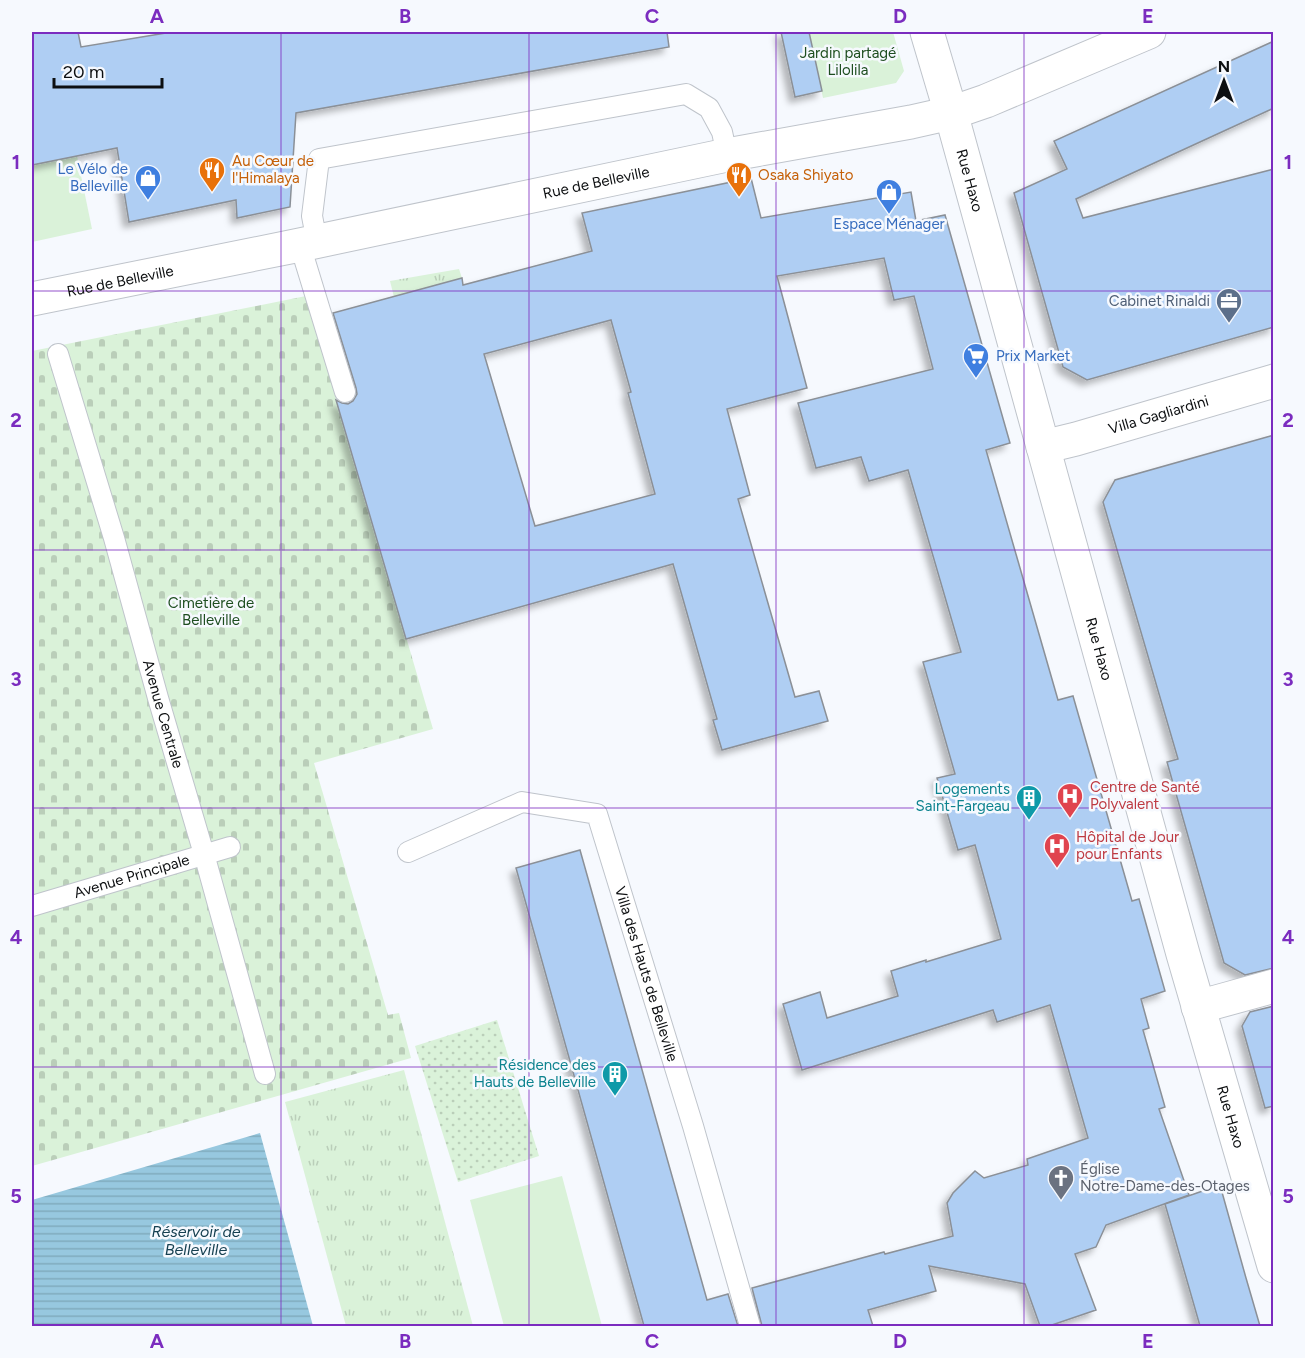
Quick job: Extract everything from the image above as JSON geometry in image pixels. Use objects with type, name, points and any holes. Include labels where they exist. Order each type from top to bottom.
[{"type":"street","name":"Rue Haxo","points":[[927,32],[1198,1007],[1274,1266]]},
{"type":"street","name":"Rue de Belleville","points":[[32,300],[728,155],[951,113],[986,101],[1149,32]]},
{"type":"street","name":"Villa Gagliardini","points":[[1043,447],[1274,381]]},
{"type":"street","points":[[1198,1007],[1274,986]]},
{"type":"lane","points":[[345,392],[309,244],[319,159],[686,94],[709,108],[722,132],[728,155]]},
{"type":"lane","name":"Avenue Centrale","points":[[58,354],[114,538],[266,1074]]},
{"type":"lane","name":"Villa des Hauts de Belleville","points":[[408,852],[522,802],[597,814],[689,1115],[750,1326]]},
{"type":"lane","name":"Avenue Principale","points":[[32,906],[230,847]]},
{"type":"green space","name":"Jardin partagé Lilolila","points":[[809,32],[893,32],[904,71],[896,83],[823,98]]},
{"type":"green space","points":[[77,156],[92,229],[32,242],[32,165]]},
{"type":"green space","points":[[459,269],[462,278],[394,297],[390,281]]},
{"type":"green space","name":"Cimetière de Belleville","points":[[306,296],[433,729],[314,763],[388,1015],[399,1013],[411,1058],[32,1166],[32,351]]},
{"type":"green space","points":[[497,1020],[539,1156],[458,1182],[415,1046]]},
{"type":"green space","points":[[404,1070],[473,1326],[346,1326],[285,1102]]},
{"type":"green space","points":[[562,1176],[602,1326],[504,1326],[470,1200]]},
{"type":"water","name":"Réservoir de Belleville","points":[[260,1133],[313,1326],[32,1326],[32,1200]]},
{"type":"building","points":[[32,32],[78,32],[81,47],[172,32],[667,32],[669,47],[296,113],[290,207],[237,218],[236,200],[129,222],[117,148],[32,165]]},
{"type":"building","points":[[781,32],[809,32],[822,91],[795,97]]},
{"type":"building","points":[[1274,41],[1274,108],[1076,199],[1083,218],[1274,169],[1274,327],[1087,380],[1063,367],[1014,193],[1067,169],[1054,141]]},
{"type":"building","points":[[751,178],[761,218],[911,192],[916,221],[945,215],[1010,443],[986,450],[1058,700],[1073,696],[1132,901],[1139,899],[1165,991],[1141,999],[1149,1028],[1143,1030],[1165,1107],[1159,1109],[1189,1195],[1106,1225],[1096,1247],[1075,1254],[1096,1310],[1049,1326],[1040,1326],[1025,1284],[929,1266],[936,1291],[868,1310],[873,1326],[762,1326],[752,1288],[953,1236],[947,1203],[953,1193],[975,1171],[984,1178],[1028,1165],[1027,1159],[1088,1138],[1050,1005],[997,1022],[993,1010],[802,1070],[783,1004],[820,992],[827,1018],[898,996],[891,971],[1001,939],[975,845],[958,850],[937,778],[955,774],[923,662],[961,652],[908,470],[869,481],[861,457],[816,468],[798,403],[933,369],[914,296],[894,300],[884,258],[777,276],[807,388],[727,409],[750,495],[738,499],[795,697],[819,691],[828,721],[722,750],[713,720],[717,719],[673,564],[406,639],[336,400],[348,404],[357,394],[333,313],[462,278],[463,285],[592,251],[582,213]],"holes":[[[611,320],[631,392],[628,393],[655,494],[535,526],[484,354]]]},
{"type":"building","points":[[1274,435],[1274,968],[1245,975],[1224,963],[1167,762],[1178,759],[1103,502],[1115,480]]},
{"type":"building","name":"Résidence des Hauts de Belleville","points":[[580,850],[707,1300],[728,1294],[738,1326],[644,1326],[516,868]]},
{"type":"building","points":[[1274,1006],[1274,1106],[1265,1108],[1242,1026],[1250,1012]]},
{"type":"building","points":[[1220,1185],[1260,1326],[1200,1326],[1165,1204]]},
{"type":"place","name":"Au Cœur de l'Himalaya","points":[[212,193]]},
{"type":"place","name":"Osaka Shiyato","points":[[739,198]]},
{"type":"place","name":"Le Vélo de Belleville","points":[[148,201]]},
{"type":"place","name":"Espace Ménager","points":[[889,215]]},
{"type":"place","name":"Cabinet Rinaldi","points":[[1229,324]]},
{"type":"place","name":"Prix Market","points":[[976,379]]},
{"type":"place","name":"Centre de Santé Polyvalent","points":[[1070,819]]},
{"type":"place","name":"Logements Saint-Fargeau","points":[[1029,821]]},
{"type":"place","name":"Hôpital de Jour pour Enfants","points":[[1057,869]]},
{"type":"place","name":"Résidence des Hauts de Belleville","points":[[615,1097]]},
{"type":"place","name":"Église Notre-Dame-des-Otages","points":[[1061,1201]]}]
